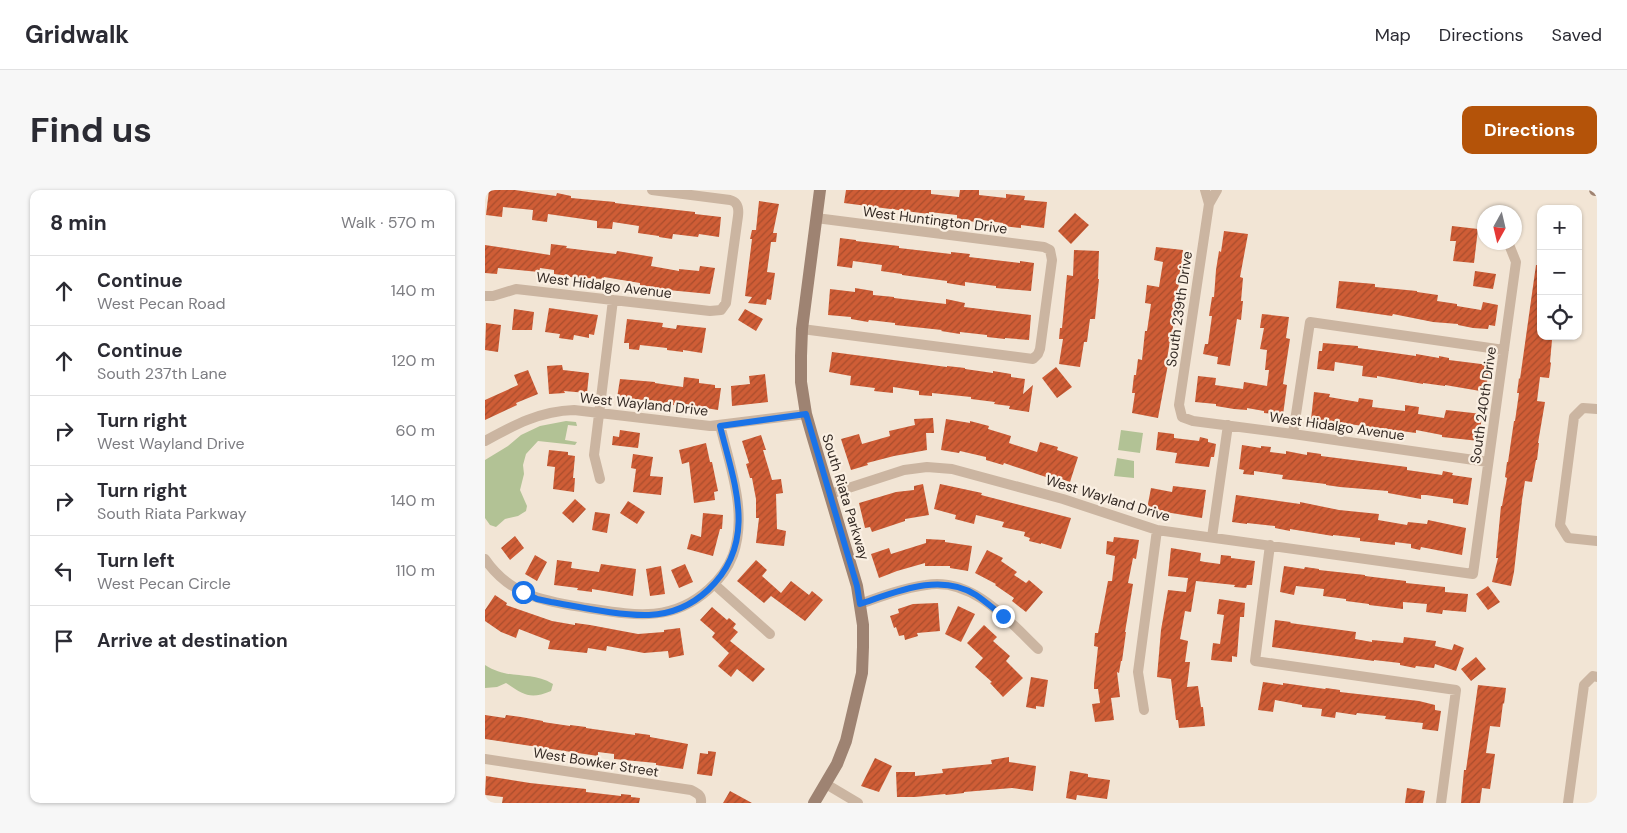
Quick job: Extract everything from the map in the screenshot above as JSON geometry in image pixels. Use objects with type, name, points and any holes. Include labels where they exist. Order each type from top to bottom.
[{"type":"street","name":"West Hidalgo Avenue","points":[[485,296],[493,296],[516,289],[710,311],[721,310],[726,303],[728,294],[739,209],[730,200],[651,190]]},
{"type":"street","name":"South Riata Parkway","points":[[814,803],[837,764],[846,741],[862,673],[863,625],[857,586],[806,414],[801,382],[802,329],[820,190]]},
{"type":"street","name":"South 239th Drive","points":[[1205,190],[1209,204]]},
{"type":"street","name":"South 239th Drive","points":[[1182,417],[1179,405],[1209,204],[1217,190]]},
{"type":"street","name":"West Huntington Drive","points":[[802,329],[1029,360],[1036,357],[1040,349],[1052,260],[1050,250],[1043,247],[816,218]]},
{"type":"street","name":"South 240th Drive","points":[[1473,574],[1517,262],[1512,250]]},
{"type":"street","points":[[600,479],[594,455],[613,300]]},
{"type":"street","points":[[1293,434],[1310,322],[1504,350]]},
{"type":"street","points":[[1597,410],[1583,408],[1574,417],[1560,525],[1568,538],[1597,542]]},
{"type":"street","name":"West Wayland Drive","points":[[485,441],[519,423],[548,412],[574,410],[720,426],[806,414]]},
{"type":"street","name":"West Hidalgo Avenue","points":[[1182,417],[1193,421],[1488,462]]},
{"type":"street","points":[[1212,537],[1228,425]]},
{"type":"street","points":[[485,559],[493,570],[503,578],[537,599],[623,613],[650,615],[674,610],[694,601],[714,584],[727,567],[739,536],[740,520],[737,500],[720,426]]},
{"type":"street","name":"West Wayland Drive","points":[[830,494],[904,470],[927,467],[952,469],[1086,506],[1157,530],[1473,574]]},
{"type":"street","points":[[1144,710],[1138,672],[1157,530]]},
{"type":"street","points":[[1270,545],[1255,661],[1456,690],[1441,803]]},
{"type":"street","points":[[714,584],[770,634]]},
{"type":"street","points":[[860,604],[898,591],[928,584],[943,584],[974,594],[1003,616],[1038,649]]},
{"type":"street","points":[[1568,803],[1585,685],[1593,676],[1597,677]]},
{"type":"street","name":"West Bowker Street","points":[[485,759],[691,790],[698,793],[701,800]]},
{"type":"street","points":[[826,784],[858,803]]},
{"type":"green space","points":[[566,421],[576,422],[577,426],[568,425],[565,440],[577,442],[575,445],[538,441],[526,454],[523,465],[524,474],[520,490],[527,506],[526,511],[518,516],[505,519],[496,527],[490,525],[485,518],[485,460],[508,446],[521,435],[540,426]]},
{"type":"green space","points":[[1121,430],[1143,433],[1140,453],[1118,450]]},
{"type":"green space","points":[[1117,458],[1134,461],[1134,478],[1114,476]]},
{"type":"green space","points":[[485,665],[503,673],[536,677],[544,680],[553,684],[551,691],[532,696],[518,691],[506,683],[497,687],[485,688]]},
{"type":"building","points":[[489,190],[515,190],[556,196],[557,193],[571,196],[571,198],[695,212],[695,214],[721,217],[719,237],[699,234],[698,237],[673,234],[672,239],[638,233],[639,226],[613,222],[612,229],[597,228],[597,221],[548,214],[547,222],[532,220],[533,210],[503,207],[502,217],[486,215]]},
{"type":"building","points":[[846,190],[931,190],[931,194],[959,197],[960,190],[979,190],[979,195],[1006,198],[1006,194],[1025,196],[1024,200],[1047,202],[1044,228],[1021,225],[1021,228],[1003,226],[1003,223],[976,219],[975,222],[957,219],[957,215],[929,212],[929,214],[844,203]]},
{"type":"building","points":[[759,201],[779,204],[773,233],[777,233],[776,242],[771,242],[767,272],[775,273],[771,300],[767,299],[766,305],[748,303],[752,297],[745,296],[752,239],[750,239],[752,230],[756,230]]},
{"type":"building","points":[[1075,213],[1089,225],[1071,244],[1058,231]]},
{"type":"building","points":[[1452,226],[1477,229],[1474,263],[1453,261],[1456,241],[1450,241]]},
{"type":"building","points":[[1224,231],[1248,234],[1240,277],[1243,278],[1241,320],[1237,319],[1230,366],[1217,364],[1218,357],[1203,354],[1205,344],[1208,344],[1212,316],[1209,316],[1212,297],[1214,297],[1216,270]]},
{"type":"building","points":[[840,238],[899,246],[899,248],[951,254],[951,252],[970,254],[969,257],[1034,263],[1031,291],[996,288],[996,286],[965,282],[965,286],[947,283],[947,281],[881,271],[882,265],[853,261],[852,268],[837,266]]},
{"type":"building","points":[[551,244],[567,246],[566,248],[616,254],[617,251],[653,257],[651,266],[679,271],[679,269],[699,271],[700,266],[715,268],[710,294],[668,290],[604,277],[604,279],[570,277],[554,274],[554,270],[540,268],[539,272],[498,268],[497,274],[485,273],[485,245],[550,255]]},
{"type":"building","points":[[1156,247],[1183,250],[1181,268],[1183,268],[1158,418],[1132,413],[1135,393],[1132,393],[1134,375],[1136,375],[1138,359],[1142,360],[1145,331],[1147,331],[1151,304],[1145,303],[1147,285],[1159,287],[1163,262],[1154,260]]},
{"type":"building","points":[[1074,250],[1099,251],[1099,279],[1095,319],[1090,319],[1087,342],[1084,342],[1080,367],[1059,364],[1063,339],[1059,339],[1060,328],[1062,328],[1067,275],[1073,276]]},
{"type":"building","points":[[1537,265],[1537,340],[1552,340],[1551,363],[1549,378],[1540,377],[1537,401],[1545,402],[1537,460],[1532,482],[1525,481],[1511,586],[1492,582],[1498,558],[1496,558],[1501,506],[1507,478],[1505,477]]},
{"type":"building","points":[[1475,271],[1496,274],[1493,289],[1473,286]]},
{"type":"building","points":[[1339,281],[1375,284],[1375,287],[1438,295],[1437,301],[1481,310],[1483,302],[1498,305],[1495,326],[1489,325],[1488,329],[1473,328],[1393,314],[1392,316],[1336,308]]},
{"type":"building","points":[[855,288],[873,291],[873,295],[946,304],[946,299],[965,303],[964,307],[1031,315],[1029,340],[987,337],[987,335],[960,332],[960,334],[895,325],[895,323],[869,320],[868,322],[851,319],[851,317],[828,315],[830,289],[855,292]]},
{"type":"building","points":[[549,308],[598,315],[594,335],[589,334],[589,338],[574,335],[573,340],[559,338],[560,334],[545,332]]},
{"type":"building","points":[[514,309],[534,312],[532,330],[512,330]]},
{"type":"building","points":[[745,309],[763,319],[756,331],[738,320]]},
{"type":"building","points":[[1262,314],[1289,317],[1286,338],[1290,339],[1283,384],[1287,385],[1283,415],[1264,413],[1264,411],[1247,408],[1247,410],[1234,409],[1216,406],[1216,404],[1195,402],[1198,376],[1216,378],[1215,385],[1243,389],[1244,382],[1267,386],[1269,370],[1265,370],[1267,350],[1260,349],[1264,328],[1260,328]]},
{"type":"building","points":[[627,319],[663,323],[662,327],[676,329],[677,325],[706,328],[702,353],[667,350],[667,348],[640,345],[639,350],[629,349],[629,343],[624,343]]},
{"type":"building","points":[[486,323],[501,325],[498,352],[485,350]]},
{"type":"building","points":[[1323,343],[1358,346],[1358,348],[1416,356],[1416,354],[1439,358],[1439,356],[1449,358],[1449,360],[1489,365],[1486,392],[1377,376],[1377,378],[1362,376],[1363,366],[1335,362],[1334,371],[1317,369],[1319,351],[1322,351]]},
{"type":"building","points":[[832,352],[1011,374],[1011,377],[1025,379],[1023,394],[1033,385],[1029,412],[1009,409],[1010,406],[971,399],[971,397],[932,393],[932,396],[919,395],[919,391],[893,387],[893,393],[874,391],[875,388],[850,385],[851,376],[829,372]]},
{"type":"building","points":[[562,365],[563,370],[589,373],[587,393],[564,391],[565,393],[549,394],[547,366]]},
{"type":"building","points":[[1056,367],[1072,387],[1057,398],[1042,378]]},
{"type":"building","points":[[528,370],[538,394],[516,403],[517,405],[485,420],[485,400],[518,385],[514,375]]},
{"type":"building","points":[[765,374],[768,402],[732,406],[731,386],[750,384],[749,376]]},
{"type":"building","points":[[684,377],[699,379],[699,383],[715,385],[715,388],[721,388],[718,410],[674,403],[674,405],[658,403],[658,401],[617,398],[620,379],[683,387]]},
{"type":"building","points":[[1314,392],[1330,394],[1329,397],[1358,402],[1359,398],[1373,400],[1372,407],[1405,411],[1405,405],[1419,407],[1418,414],[1444,418],[1446,410],[1482,414],[1479,441],[1442,437],[1442,435],[1416,430],[1416,433],[1311,419]]},
{"type":"building","points":[[933,418],[934,433],[926,433],[927,450],[867,463],[868,465],[851,470],[841,439],[859,434],[862,444],[890,436],[889,431],[915,425],[914,419]]},
{"type":"building","points":[[946,419],[970,423],[970,421],[989,426],[988,429],[1011,436],[1009,443],[1037,452],[1040,442],[1058,447],[1057,450],[1078,457],[1070,482],[1050,475],[1049,478],[1004,463],[1003,465],[986,460],[986,457],[960,451],[959,453],[941,450]]},
{"type":"building","points":[[620,430],[640,433],[638,448],[612,445],[613,436],[619,437]]},
{"type":"building","points":[[1158,432],[1174,434],[1174,438],[1199,441],[1200,437],[1216,444],[1214,457],[1211,457],[1209,467],[1175,463],[1177,453],[1156,450]]},
{"type":"building","points":[[761,435],[766,450],[763,450],[772,480],[781,479],[783,493],[776,494],[777,529],[786,531],[784,546],[756,543],[759,518],[756,518],[756,499],[752,478],[750,478],[746,464],[749,463],[742,441]]},
{"type":"building","points":[[706,443],[718,491],[714,492],[715,500],[694,503],[689,462],[682,464],[679,450]]},
{"type":"building","points":[[1242,445],[1261,448],[1261,446],[1271,447],[1270,452],[1286,454],[1286,451],[1307,455],[1307,452],[1321,454],[1321,456],[1407,467],[1407,470],[1442,475],[1443,471],[1453,473],[1452,475],[1472,478],[1468,505],[1453,503],[1453,499],[1421,495],[1421,499],[1388,493],[1388,491],[1282,479],[1283,475],[1254,471],[1254,475],[1243,474],[1244,470],[1239,469]]},
{"type":"building","points":[[549,450],[568,452],[568,455],[575,456],[574,492],[553,489],[555,467],[547,466]]},
{"type":"building","points":[[633,454],[653,457],[650,476],[663,477],[661,495],[633,492],[636,469],[631,468]]},
{"type":"building","points":[[923,484],[929,515],[905,519],[905,521],[872,532],[870,527],[865,528],[859,503],[896,492],[914,490],[914,486]]},
{"type":"building","points":[[940,484],[982,493],[981,495],[1071,518],[1061,549],[1029,541],[1030,538],[1024,536],[1025,532],[1002,527],[1004,522],[976,515],[974,524],[955,519],[956,515],[934,509]]},
{"type":"building","points":[[1173,486],[1206,490],[1202,518],[1147,509],[1151,488],[1172,492]]},
{"type":"building","points":[[1236,495],[1379,514],[1378,520],[1407,525],[1408,522],[1427,524],[1428,520],[1466,528],[1462,555],[1421,547],[1420,550],[1411,548],[1411,544],[1395,542],[1395,545],[1360,541],[1360,538],[1290,529],[1290,531],[1275,528],[1275,526],[1232,522]]},
{"type":"building","points":[[575,499],[586,509],[573,523],[562,513]]},
{"type":"building","points":[[628,501],[645,512],[637,524],[620,513]]},
{"type":"building","points":[[595,512],[610,514],[607,533],[592,530]]},
{"type":"building","points":[[703,513],[723,515],[722,529],[720,529],[713,556],[687,549],[691,534],[701,537]]},
{"type":"building","points":[[515,536],[524,548],[510,560],[501,548]]},
{"type":"building","points":[[1114,537],[1139,540],[1136,559],[1133,558],[1128,583],[1133,584],[1122,661],[1119,673],[1117,672],[1120,697],[1111,698],[1114,720],[1095,722],[1092,704],[1100,703],[1098,689],[1094,689],[1098,647],[1094,646],[1095,633],[1098,633],[1108,581],[1112,581],[1115,556],[1106,554],[1107,541],[1113,542]]},
{"type":"building","points":[[926,539],[945,540],[945,542],[972,546],[968,571],[950,568],[950,566],[925,566],[925,563],[879,578],[871,554],[889,548],[891,554],[926,543]]},
{"type":"building","points":[[1171,548],[1201,553],[1200,561],[1205,562],[1220,564],[1221,555],[1255,561],[1252,585],[1247,585],[1246,588],[1196,581],[1191,612],[1185,611],[1180,639],[1188,641],[1185,662],[1190,662],[1187,687],[1198,686],[1205,726],[1179,728],[1178,720],[1176,720],[1171,679],[1157,677],[1161,630],[1168,590],[1186,592],[1188,578],[1168,576]]},
{"type":"building","points":[[987,550],[1003,558],[1001,561],[1017,572],[1014,575],[1026,583],[1029,580],[1043,592],[1026,612],[1012,601],[1014,598],[996,584],[975,573]]},
{"type":"building","points":[[535,555],[547,562],[537,581],[525,574]]},
{"type":"building","points":[[557,560],[572,562],[571,568],[599,572],[601,564],[636,569],[633,596],[592,589],[592,592],[577,590],[578,588],[554,585]]},
{"type":"building","points":[[756,560],[767,570],[762,576],[781,593],[791,581],[809,595],[812,591],[823,600],[805,621],[771,596],[764,603],[737,581]]},
{"type":"building","points":[[685,564],[693,582],[679,588],[671,570]]},
{"type":"building","points":[[661,566],[665,594],[650,596],[646,569]]},
{"type":"building","points":[[1284,566],[1304,569],[1305,567],[1406,581],[1406,583],[1445,587],[1445,592],[1468,594],[1466,612],[1443,610],[1442,614],[1426,612],[1427,604],[1403,602],[1403,609],[1369,605],[1323,596],[1324,589],[1296,586],[1294,595],[1280,592]]},
{"type":"building","points":[[1488,586],[1500,602],[1488,610],[1476,594]]},
{"type":"building","points":[[495,595],[507,603],[506,605],[552,621],[575,625],[575,623],[590,625],[638,634],[664,632],[664,630],[680,628],[684,655],[669,658],[668,651],[644,653],[607,646],[606,651],[588,648],[587,653],[548,649],[550,641],[519,629],[516,638],[501,632],[485,621],[485,610]]},
{"type":"building","points":[[1219,599],[1245,603],[1244,617],[1240,617],[1237,657],[1232,656],[1232,662],[1211,660],[1213,643],[1220,644],[1224,615],[1217,614]]},
{"type":"building","points":[[938,603],[940,631],[917,633],[918,636],[905,640],[904,635],[899,636],[890,616],[899,613],[898,609],[913,604]]},
{"type":"building","points":[[958,606],[975,614],[961,642],[945,634]]},
{"type":"building","points":[[712,607],[727,620],[729,618],[736,624],[733,628],[738,632],[730,641],[765,669],[753,682],[737,669],[731,677],[718,666],[729,653],[712,637],[715,633],[700,620]]},
{"type":"building","points":[[1275,620],[1356,632],[1355,639],[1372,642],[1372,640],[1403,643],[1404,637],[1436,641],[1435,646],[1452,650],[1454,644],[1464,648],[1456,671],[1435,664],[1434,668],[1416,666],[1415,668],[1400,665],[1400,663],[1272,647]]},
{"type":"building","points":[[984,625],[997,637],[993,641],[1010,656],[1006,661],[1023,678],[1003,697],[990,683],[992,682],[975,667],[983,658],[967,643]]},
{"type":"building","points":[[1476,657],[1486,669],[1471,681],[1461,669]]},
{"type":"building","points":[[1031,677],[1048,680],[1044,707],[1036,706],[1036,709],[1026,707]]},
{"type":"building","points":[[1263,682],[1326,688],[1340,690],[1340,692],[1419,701],[1435,705],[1435,710],[1441,711],[1438,731],[1422,729],[1423,723],[1385,719],[1386,716],[1336,712],[1335,718],[1321,716],[1322,709],[1302,707],[1302,705],[1275,700],[1273,712],[1258,710]]},
{"type":"building","points":[[1478,685],[1506,688],[1504,704],[1500,727],[1490,726],[1486,753],[1495,754],[1490,789],[1482,788],[1480,803],[1461,803],[1464,770],[1466,770]]},
{"type":"building","points":[[485,715],[505,718],[506,715],[570,726],[635,735],[635,733],[650,735],[650,737],[688,744],[683,769],[656,765],[656,763],[614,759],[614,754],[598,752],[598,756],[485,739]]},
{"type":"building","points":[[708,751],[716,752],[712,776],[697,774],[700,753],[708,754]]},
{"type":"building","points":[[1009,757],[1009,762],[1036,766],[1033,791],[1012,788],[946,795],[897,797],[896,772],[915,772],[915,776],[943,773],[942,769],[992,764],[991,760]]},
{"type":"building","points":[[875,758],[892,766],[879,792],[861,786]]},
{"type":"building","points":[[1070,771],[1088,774],[1088,777],[1110,780],[1107,799],[1077,795],[1076,800],[1066,798]]},
{"type":"building","points":[[486,776],[586,789],[586,792],[621,796],[621,794],[631,795],[631,797],[640,798],[639,803],[502,803],[503,797],[485,795]]},
{"type":"building","points":[[1407,788],[1425,791],[1423,803],[1405,803]]},
{"type":"building","points":[[730,791],[752,803],[723,803]]},
{"type":"route","points":[[523,592],[537,599],[551,602],[638,615],[664,613],[694,601],[714,584],[727,567],[739,536],[740,520],[737,500],[720,426],[806,414],[857,586],[860,604],[898,591],[928,584],[943,584],[974,594],[1003,616]]}]
